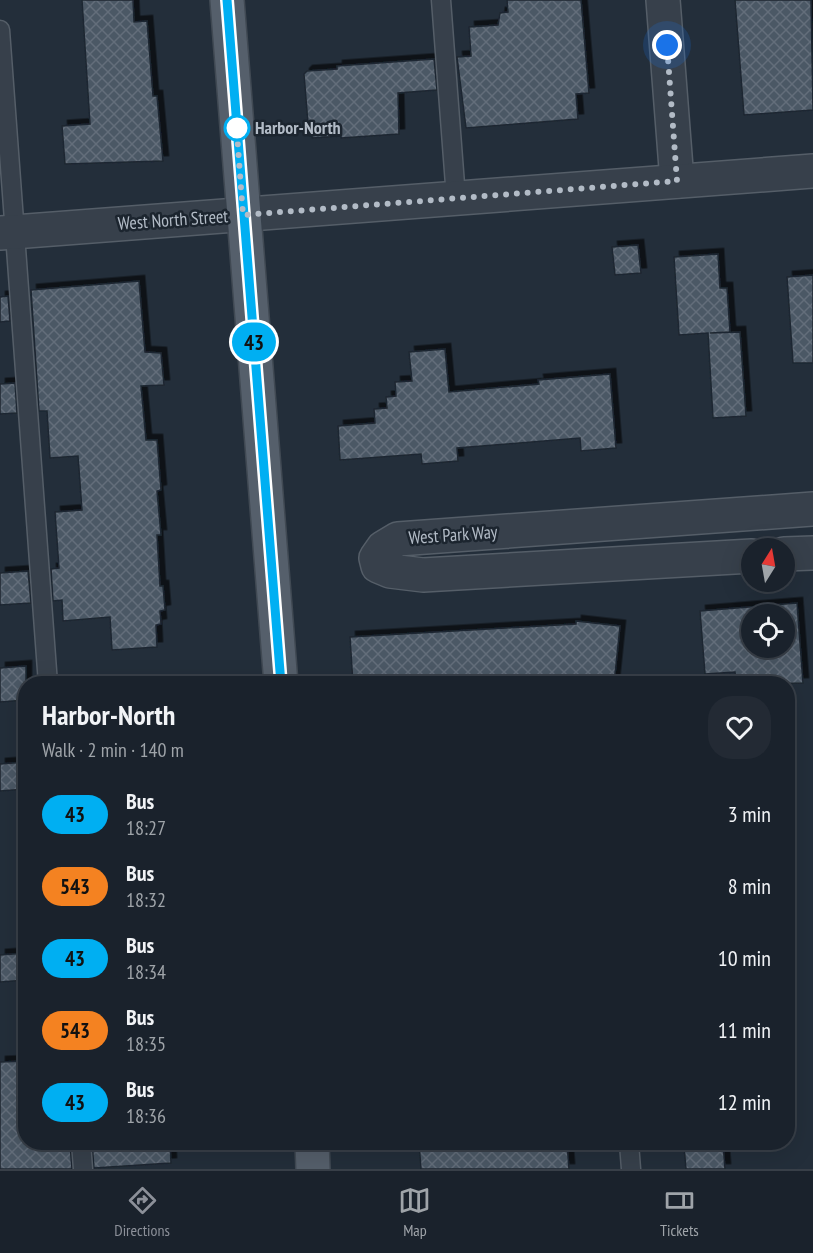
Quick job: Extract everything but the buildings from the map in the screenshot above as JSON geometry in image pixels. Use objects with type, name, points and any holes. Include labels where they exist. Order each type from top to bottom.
[{"type":"main road","points":[[226,0],[280,676]]},
{"type":"main road","points":[[312,1150],[313,1169]]},
{"type":"street","points":[[663,0],[677,181]]},
{"type":"street","name":"West North Street","points":[[8,233],[813,171]]},
{"type":"street","name":"West Park Way","points":[[741,557],[423,574],[390,572],[378,566],[376,558],[383,548],[398,539],[813,508]]},
{"type":"street","points":[[795,554],[813,553]]},
{"type":"lane","points":[[441,0],[456,198]]},
{"type":"lane","points":[[0,30],[8,233],[47,676]]},
{"type":"lane","points":[[82,1150],[83,1169]]},
{"type":"lane","points":[[630,1150],[631,1169]]},
{"type":"bus line","name":"43","points":[[227,0],[280,676]]},
{"type":"place","name":"Harbor-North","points":[[237,128]]},
{"type":"route","points":[[237,128],[236,120],[243,215],[677,181],[667,45]]}]
